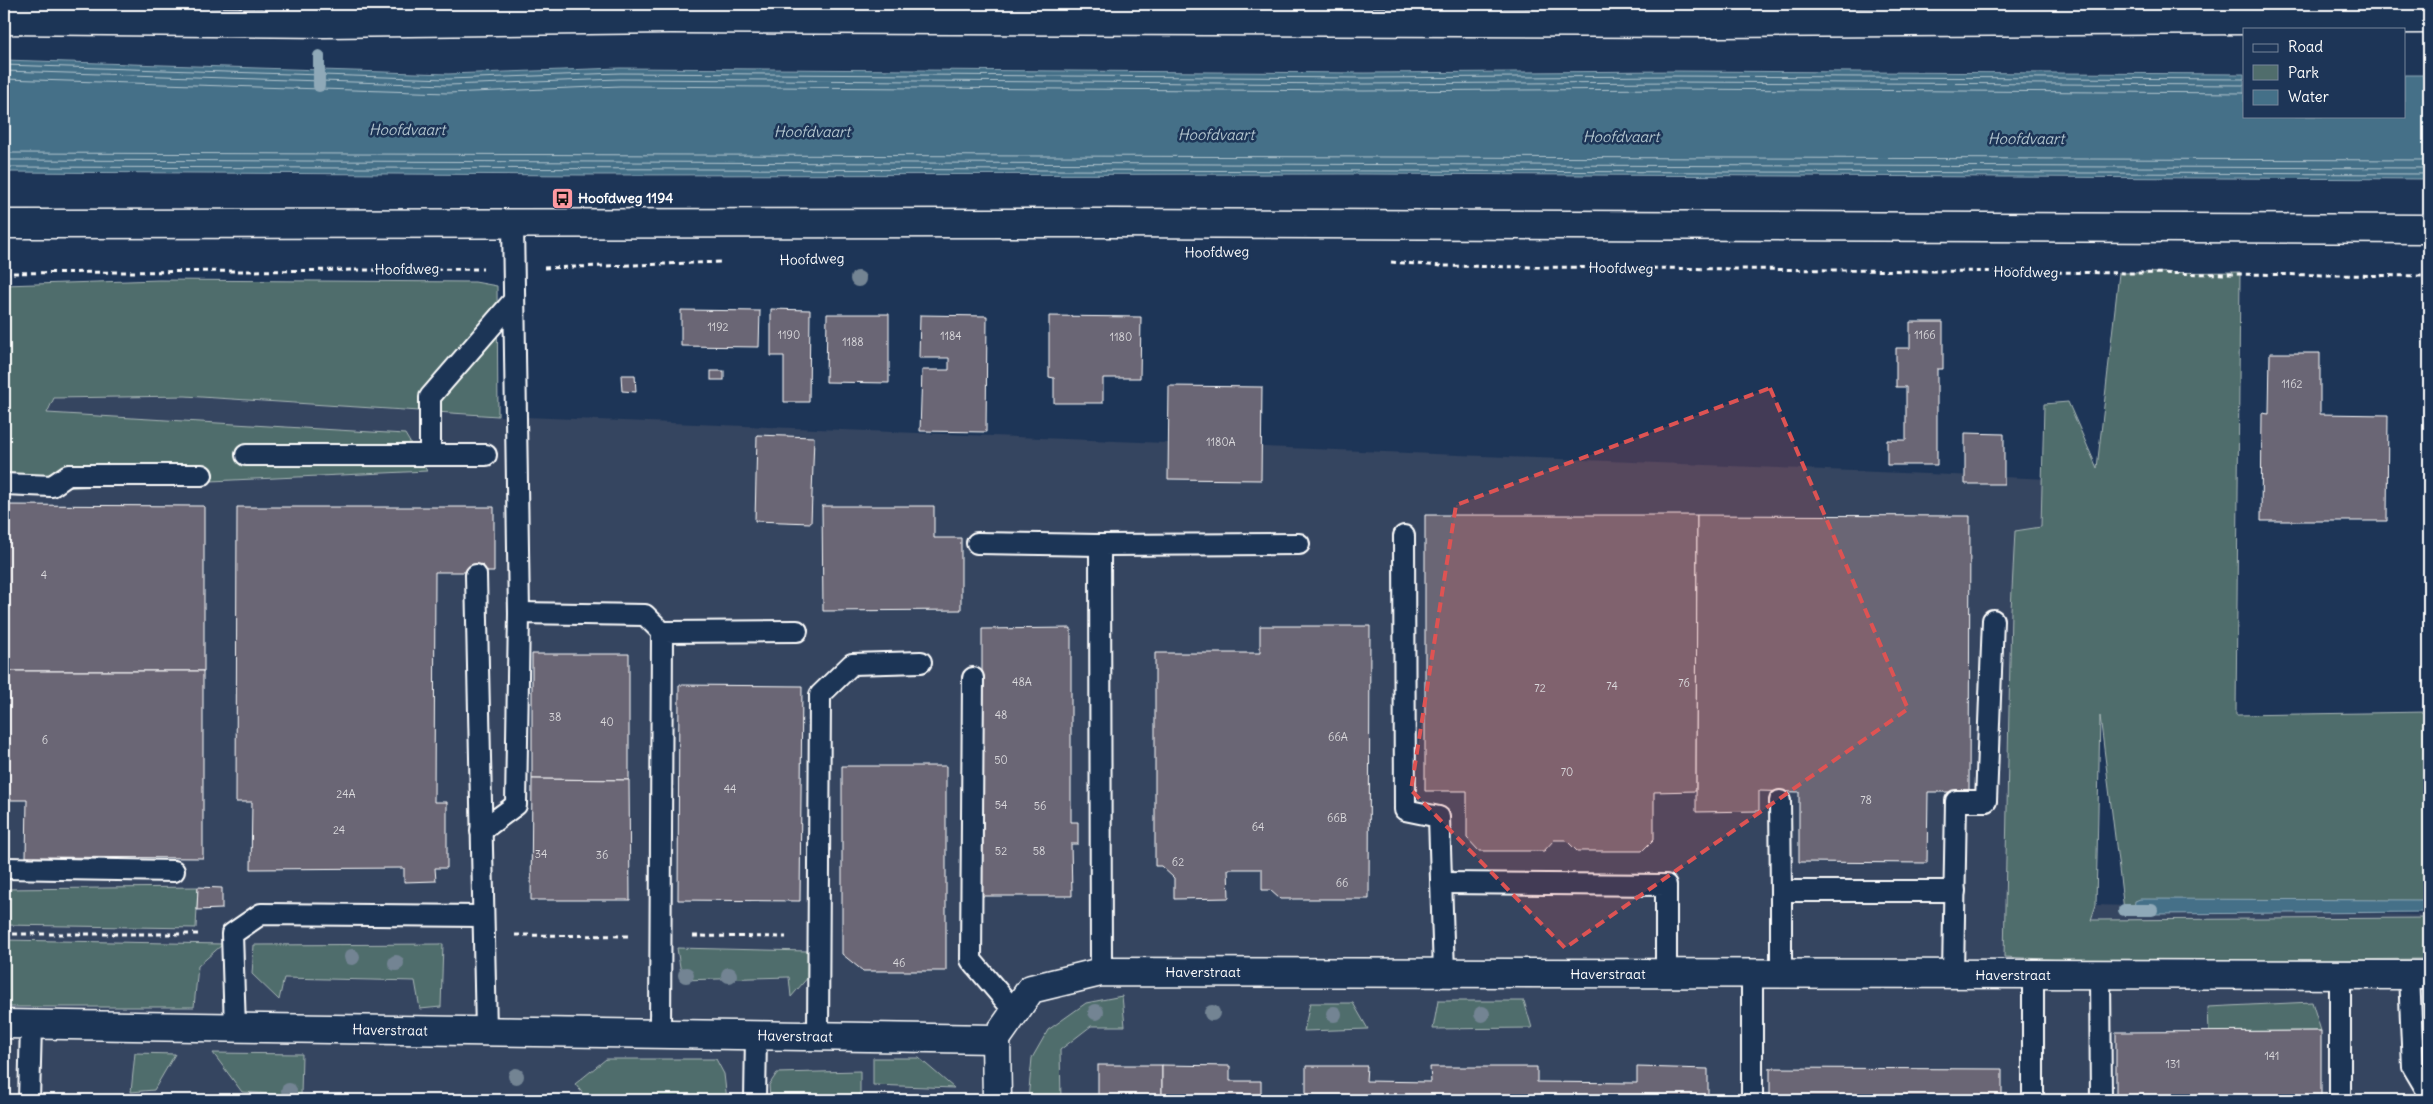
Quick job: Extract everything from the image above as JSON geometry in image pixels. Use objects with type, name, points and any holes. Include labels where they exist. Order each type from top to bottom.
[{"type":"street","points":[[4,20],[281,13],[670,19],[1705,23],[2429,19]]},
{"type":"street","name":"Hoofdweg","points":[[4,224],[1110,222],[2429,229]]},
{"type":"street","name":"Haverstraat","points":[[4,1024],[996,1039],[1031,989],[1101,972],[2419,975]]},
{"type":"street","points":[[996,1039],[997,1100]]},
{"type":"lane","points":[[481,831],[516,804],[519,613],[513,224]]},
{"type":"lane","points":[[430,455],[430,397],[514,300]]},
{"type":"lane","points":[[246,455],[486,455]]},
{"type":"lane","points":[[4,484],[52,486],[68,475],[202,475]]},
{"type":"lane","points":[[1404,536],[1405,810],[1439,817],[1444,973]]},
{"type":"lane","points":[[977,543],[1100,545],[1299,544]]},
{"type":"lane","points":[[1100,545],[1101,972]]},
{"type":"lane","points":[[476,575],[486,1031]]},
{"type":"lane","points":[[519,613],[645,615],[662,632],[660,1034]]},
{"type":"lane","points":[[1954,974],[1956,801],[1986,801],[1992,620]]},
{"type":"lane","points":[[662,632],[797,631]]},
{"type":"lane","points":[[818,1036],[820,695],[852,664],[921,662]]},
{"type":"lane","points":[[973,678],[971,960],[1015,1012]]},
{"type":"lane","points":[[1780,801],[1781,974]]},
{"type":"lane","points":[[4,868],[174,871]]},
{"type":"lane","points":[[1442,883],[1666,885],[1666,974]]},
{"type":"lane","points":[[1781,891],[1955,891]]},
{"type":"lane","points":[[235,1028],[232,934],[261,914],[483,916]]},
{"type":"lane","points":[[1752,974],[1752,1100]]},
{"type":"lane","points":[[2033,974],[2033,1100]]},
{"type":"lane","points":[[2100,975],[2101,1100]]},
{"type":"lane","points":[[2340,975],[2340,1100]]},
{"type":"lane","points":[[2419,975],[2413,1067],[2429,1094]]},
{"type":"lane","points":[[29,1100],[31,1025]]},
{"type":"lane","points":[[756,1036],[756,1100]]},
{"type":"path","name":"Hoofdweg","points":[[4,273],[513,268],[727,261]]},
{"type":"path","name":"Hoofdweg","points":[[1381,262],[1441,266],[2429,276]]},
{"type":"highlighted area","points":[[1770,388],[1908,709],[1565,948],[1411,790],[1456,505]]},
{"type":"shaded area","points":[[4,295],[495,296],[499,416],[2077,480],[2091,920],[2096,905],[2429,915],[2429,1100],[4,1100]]},
{"type":"green space","points":[[1442,4],[1442,7],[1343,5]]},
{"type":"green space","points":[[1616,4],[1677,4],[1657,10],[1620,7]]},
{"type":"green space","points":[[1734,4],[1810,4],[1809,10],[1738,13]]},
{"type":"green space","points":[[2240,272],[2236,715],[2429,712],[2429,902],[2124,910],[2100,716],[2096,905],[2091,920],[2429,918],[2429,959],[2104,962],[2004,957],[2011,610],[2015,531],[2041,527],[2044,404],[2068,402],[2097,468],[2119,273]]},
{"type":"green space","points":[[159,280],[475,282],[497,286],[498,416],[185,396],[54,398],[47,413],[405,434],[427,471],[38,489],[4,487],[4,285]]},
{"type":"green space","points":[[198,887],[196,928],[4,925],[4,889]]},
{"type":"green space","points":[[4,940],[223,944],[198,966],[194,1007],[4,1007]]},
{"type":"green space","points":[[443,944],[441,1007],[420,1009],[415,981],[284,978],[279,1000],[252,974],[254,945]]},
{"type":"green space","points":[[677,948],[808,951],[809,976],[791,997],[789,977],[682,980]]},
{"type":"green space","points":[[1122,996],[1125,1026],[1091,1026],[1060,1050],[1061,1100],[1028,1100],[1032,1058],[1048,1030],[1086,1003]]},
{"type":"green space","points":[[1438,1001],[1524,1001],[1532,1028],[1433,1029]]},
{"type":"green space","points":[[2312,1002],[2321,1031],[2209,1032],[2208,1007]]},
{"type":"green space","points":[[1310,1003],[1353,1003],[1368,1029],[1304,1031]]},
{"type":"green space","points":[[135,1053],[175,1054],[154,1090],[131,1092]]},
{"type":"green space","points":[[213,1053],[302,1054],[301,1096],[242,1092]]},
{"type":"green space","points":[[873,1058],[919,1058],[954,1088],[873,1085]]},
{"type":"green space","points":[[606,1059],[716,1059],[724,1074],[727,1100],[617,1100],[616,1095],[584,1095],[575,1084]]},
{"type":"green space","points":[[860,1071],[860,1096],[863,1100],[770,1100],[769,1085],[777,1073]]},
{"type":"water","name":"Hoofdvaart","points":[[4,60],[448,74],[620,68],[1364,73],[1675,71],[2243,74],[2243,118],[2406,118],[2406,75],[2429,75],[2429,179],[1364,174],[587,175],[4,172]]},
{"type":"water","points":[[2140,899],[2429,900],[2429,912],[2153,914],[2137,912],[2134,908],[2135,901]]},
{"type":"building","points":[[771,309],[810,310],[809,402],[784,402],[784,356],[771,356]]},
{"type":"building","points":[[681,310],[760,311],[759,347],[681,346]]},
{"type":"building","points":[[827,314],[889,314],[889,383],[826,382]]},
{"type":"building","points":[[920,315],[987,316],[986,432],[920,431],[922,370],[949,370],[949,358],[919,358]]},
{"type":"building","points":[[1049,316],[1141,317],[1140,378],[1103,378],[1103,403],[1054,403],[1054,378],[1049,377]]},
{"type":"building","points":[[1910,322],[1943,322],[1943,369],[1937,369],[1937,465],[1887,465],[1887,440],[1906,440],[1906,387],[1896,387],[1896,348],[1910,348]]},
{"type":"building","points":[[2270,353],[2320,353],[2320,414],[2388,415],[2387,521],[2261,521],[2262,413],[2269,414]]},
{"type":"building","points":[[711,371],[724,371],[724,380],[711,380]]},
{"type":"building","points":[[621,375],[635,375],[636,392],[622,391]]},
{"type":"building","points":[[1169,386],[1262,387],[1261,480],[1168,479]]},
{"type":"building","points":[[1965,433],[2004,434],[2004,484],[1965,484]]},
{"type":"building","points":[[757,435],[814,437],[811,523],[755,521]]},
{"type":"building","points":[[4,505],[204,506],[204,671],[4,671]]},
{"type":"building","points":[[822,506],[934,506],[934,538],[961,538],[961,610],[823,611]]},
{"type":"building","points":[[237,507],[494,507],[494,572],[435,572],[434,802],[447,802],[447,868],[435,868],[436,881],[404,882],[404,868],[251,869],[252,802],[236,802]]},
{"type":"building","points":[[1425,515],[1697,515],[1696,791],[1654,792],[1654,839],[1642,851],[1577,851],[1566,840],[1554,840],[1544,851],[1479,851],[1467,838],[1467,791],[1425,791]]},
{"type":"building","points":[[1697,515],[1970,516],[1969,792],[1928,792],[1927,863],[1799,862],[1799,792],[1759,791],[1759,811],[1696,812]]},
{"type":"building","points":[[1260,626],[1370,626],[1369,899],[1280,899],[1270,890],[1262,890],[1262,869],[1228,869],[1229,898],[1174,899],[1174,878],[1161,866],[1155,866],[1155,653],[1260,653]]},
{"type":"building","points":[[1071,628],[1071,822],[1078,822],[1078,844],[1071,844],[1072,896],[982,896],[982,629]]},
{"type":"building","points":[[532,654],[629,654],[629,780],[532,779]]},
{"type":"building","points":[[4,671],[203,671],[203,858],[26,857],[27,800],[4,800]]},
{"type":"building","points":[[679,685],[802,686],[800,901],[678,900]]},
{"type":"building","points":[[842,766],[946,766],[946,971],[863,971],[842,954]]},
{"type":"building","points":[[532,779],[629,780],[630,900],[531,900]]},
{"type":"building","points":[[198,887],[222,888],[222,909],[197,910]]},
{"type":"building","points":[[2321,1031],[2321,1100],[2116,1100],[2116,1032]]},
{"type":"building","points":[[1098,1065],[1162,1065],[1162,1100],[1098,1100]]},
{"type":"building","points":[[1162,1065],[1230,1066],[1230,1081],[1261,1081],[1261,1100],[1162,1100]]},
{"type":"building","points":[[1306,1066],[1367,1066],[1366,1081],[1431,1082],[1430,1067],[1537,1067],[1537,1082],[1637,1083],[1637,1067],[1708,1069],[1708,1100],[1306,1100]]},
{"type":"building","points":[[1770,1068],[2002,1069],[2002,1100],[1770,1100]]},
{"type":"waterway","points":[[319,56],[319,86]]},
{"type":"waterway","points":[[2124,910],[2152,910]]},
{"type":"place","name":"Hoofdweg 1194","points":[[562,198]]}]
